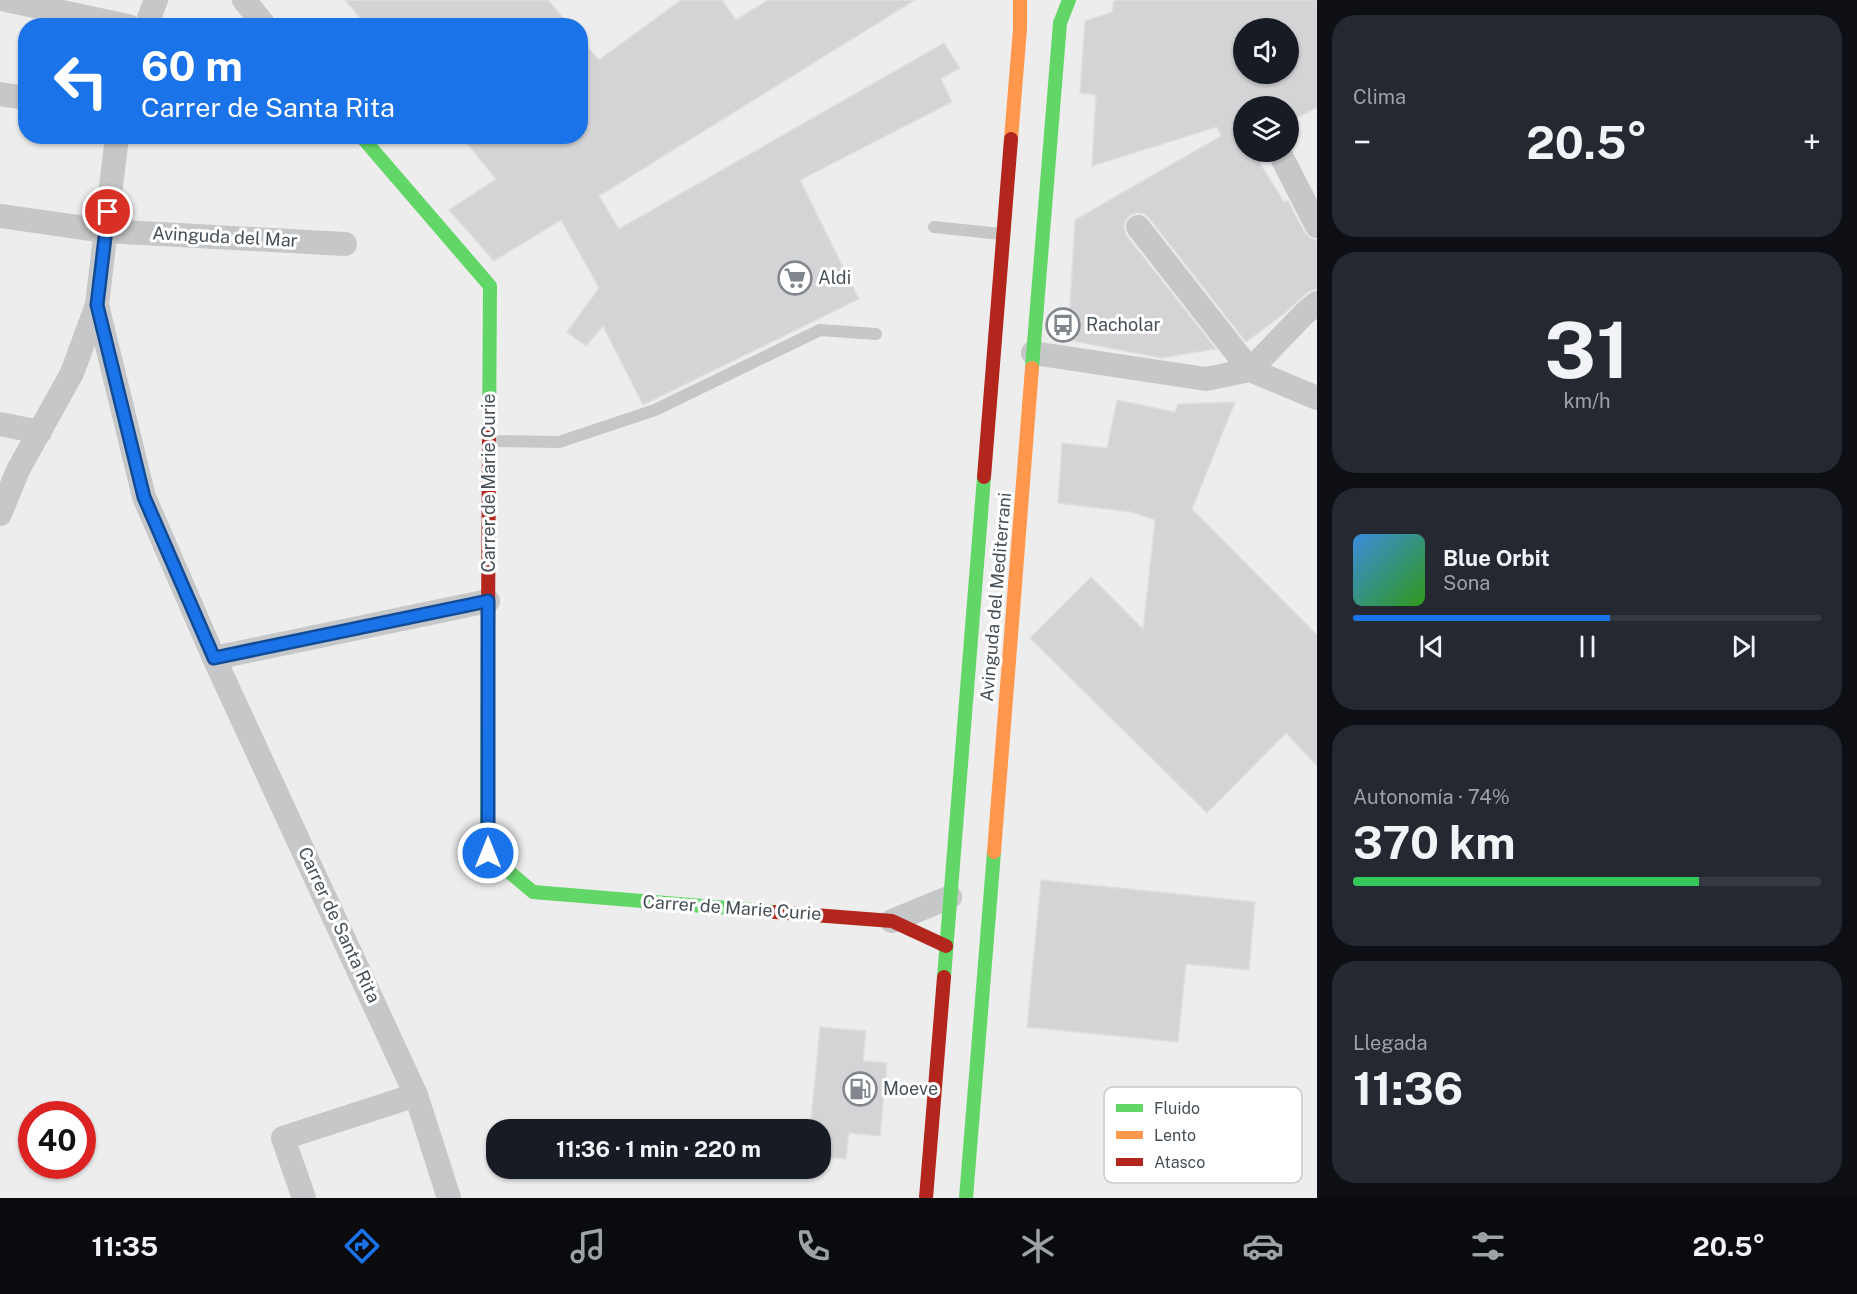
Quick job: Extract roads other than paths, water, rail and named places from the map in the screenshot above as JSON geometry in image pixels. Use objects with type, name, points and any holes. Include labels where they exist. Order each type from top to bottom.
[{"type":"main road","name":"Avinguda del Mediterrani","points":[[926,1198],[1020,29],[1020,0]]},
{"type":"main road","name":"Avinguda del Mediterrani","points":[[966,1198],[1060,23],[1068,0]]},
{"type":"main road","name":"Carrer de Marie Curie","points":[[368,144],[490,286],[488,853],[533,892],[892,921],[946,946]]},
{"type":"street","points":[[6,0],[90,18]]},
{"type":"street","points":[[149,18],[156,0]]},
{"type":"street","points":[[243,0],[259,18]]},
{"type":"street","points":[[0,94],[18,97]]},
{"type":"street","points":[[0,514],[18,470],[72,373],[97,305],[116,144]]},
{"type":"street","points":[[1284,162],[1317,226]]},
{"type":"street","name":"Avinguda del Mar","points":[[0,216],[105,231],[345,244]]},
{"type":"street","points":[[1138,227],[1250,370],[1317,398]]},
{"type":"street","name":"Carrer de Santa Rita","points":[[97,305],[144,497],[214,658],[416,1095],[449,1198]]},
{"type":"street","points":[[1033,353],[1206,379],[1250,370],[1311,308]]},
{"type":"street","points":[[0,424],[40,432]]},
{"type":"street","points":[[214,658],[488,601]]},
{"type":"street","name":"Carrer de Marie Curie","points":[[892,921],[950,897]]},
{"type":"street","points":[[304,1198],[283,1138],[416,1095]]},
{"type":"lane","points":[[934,227],[1003,234]]},
{"type":"lane","points":[[489,441],[559,442],[655,410],[820,330],[876,334]]},
{"type":"place","name":"Aldi","points":[[795,278]]},
{"type":"place","name":"Racholar","points":[[1063,325]]},
{"type":"place","name":"Moeve","points":[[860,1089]]}]
